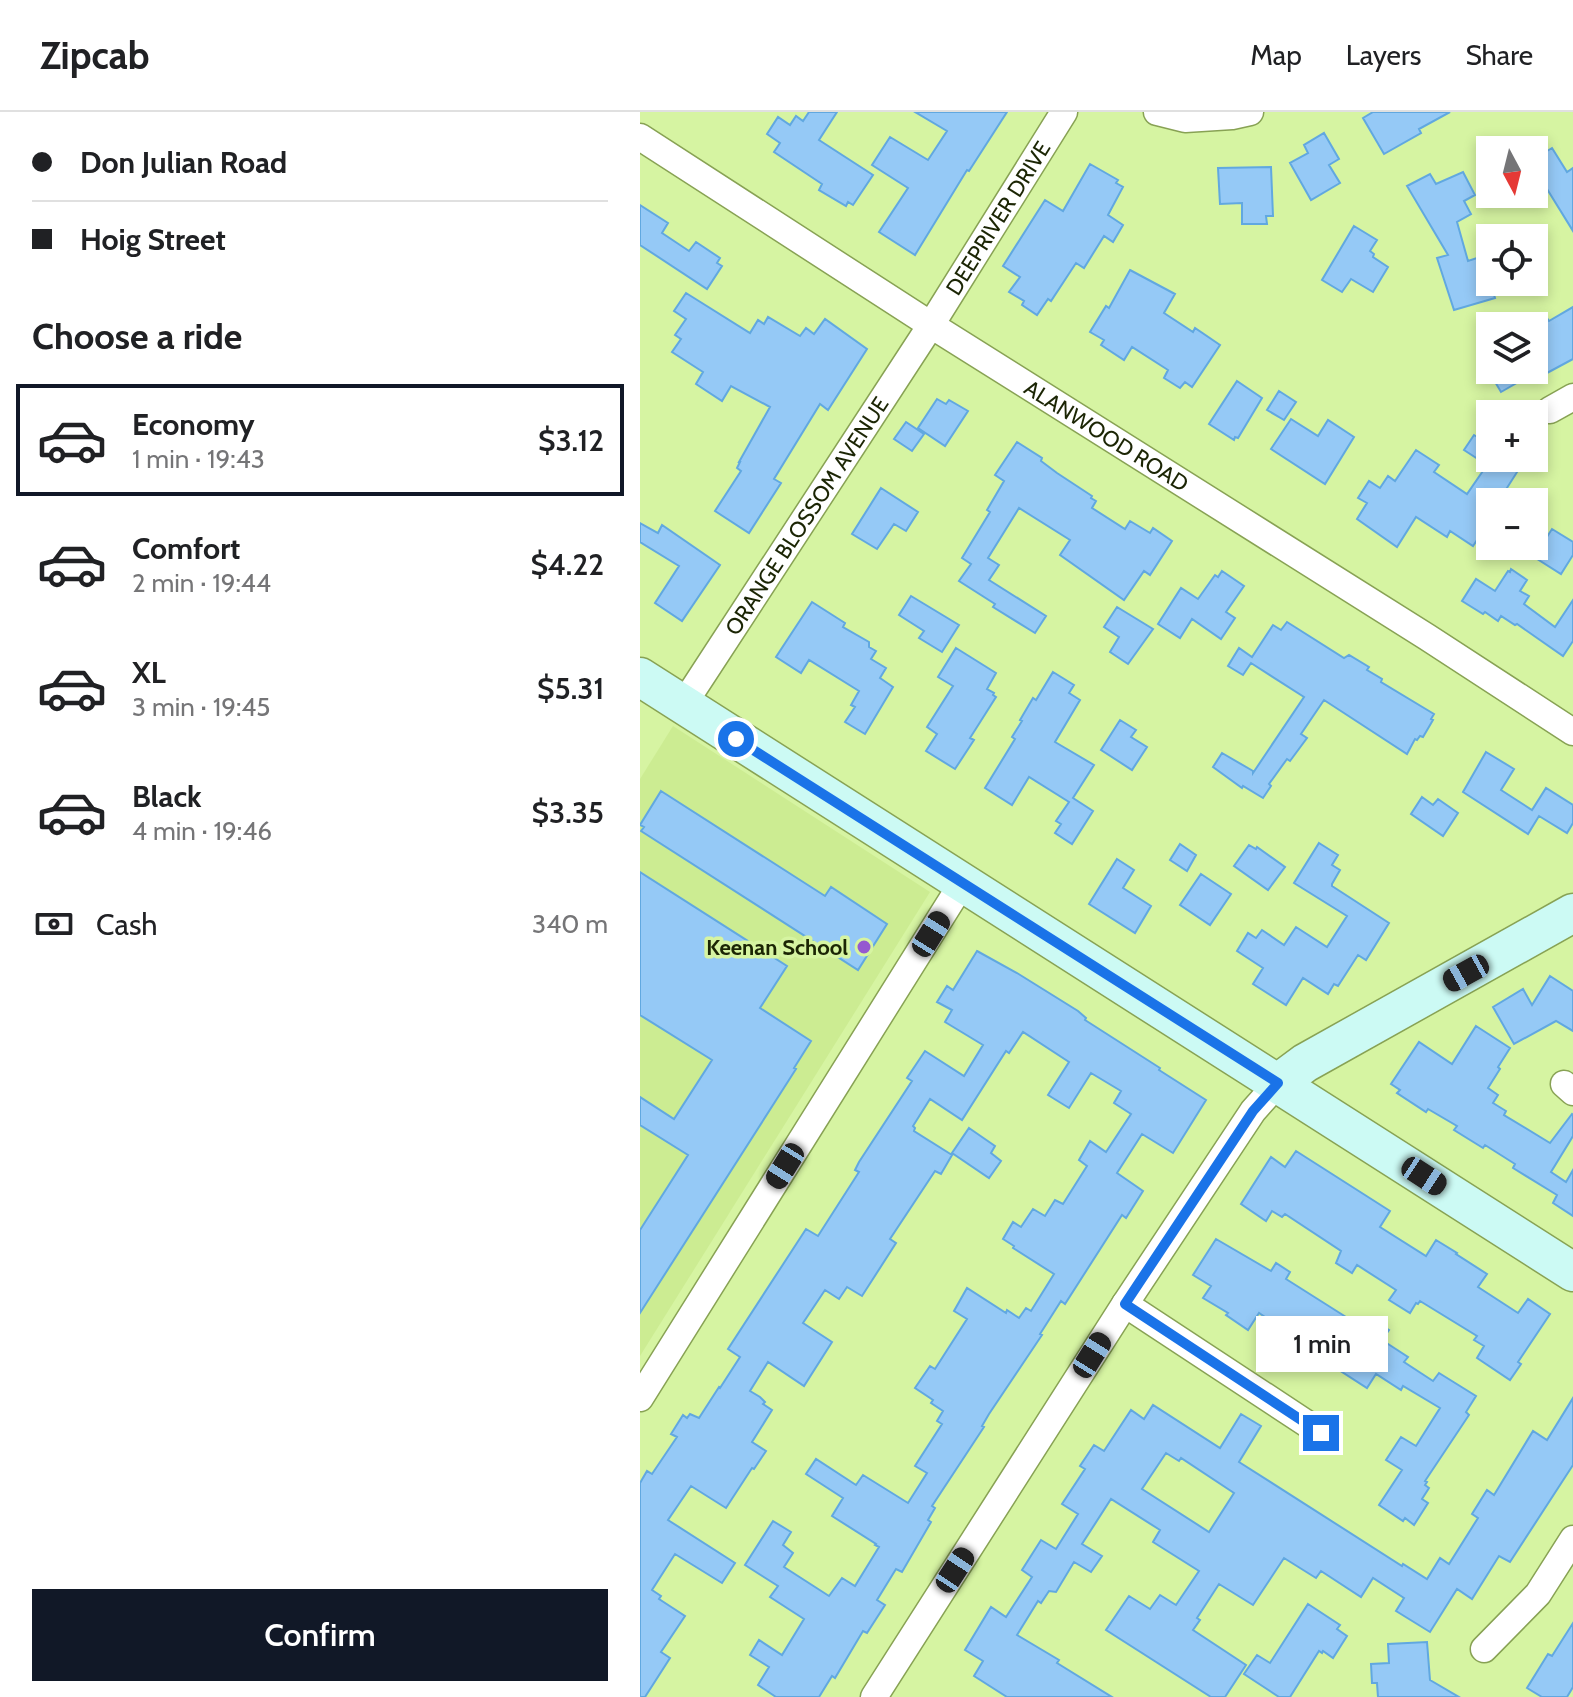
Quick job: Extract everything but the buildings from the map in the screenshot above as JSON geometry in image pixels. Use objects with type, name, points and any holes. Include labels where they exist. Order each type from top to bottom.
[{"type":"street","name":"DEEPRIVER DRIVE","points":[[931,325],[1064,112]]},
{"type":"street","points":[[1157,112],[1185,119],[1250,112]]},
{"type":"street","name":"ALANWOOD ROAD","points":[[640,137],[1573,732]]},
{"type":"street","name":"ORANGE BLOSSOM AVENUE","points":[[683,705],[931,325]]},
{"type":"street","points":[[1550,410],[1573,397]]},
{"type":"street","points":[[640,677],[1573,1272]]},
{"type":"street","points":[[640,1398],[963,882]]},
{"type":"street","points":[[874,1697],[1125,1304],[1253,1111],[1278,1083],[1305,1063],[1573,913]]},
{"type":"street","points":[[1125,1304],[1321,1433]]},
{"type":"street","points":[[1484,1649],[1538,1594],[1573,1539]]},
{"type":"shaded area","points":[[673,726],[930,892],[640,1356],[640,779]]},
{"type":"place","name":"Keenan School","points":[[864,947]]},
{"type":"route","points":[[736,739],[1278,1083],[1253,1111],[1125,1304],[1321,1433]]}]
